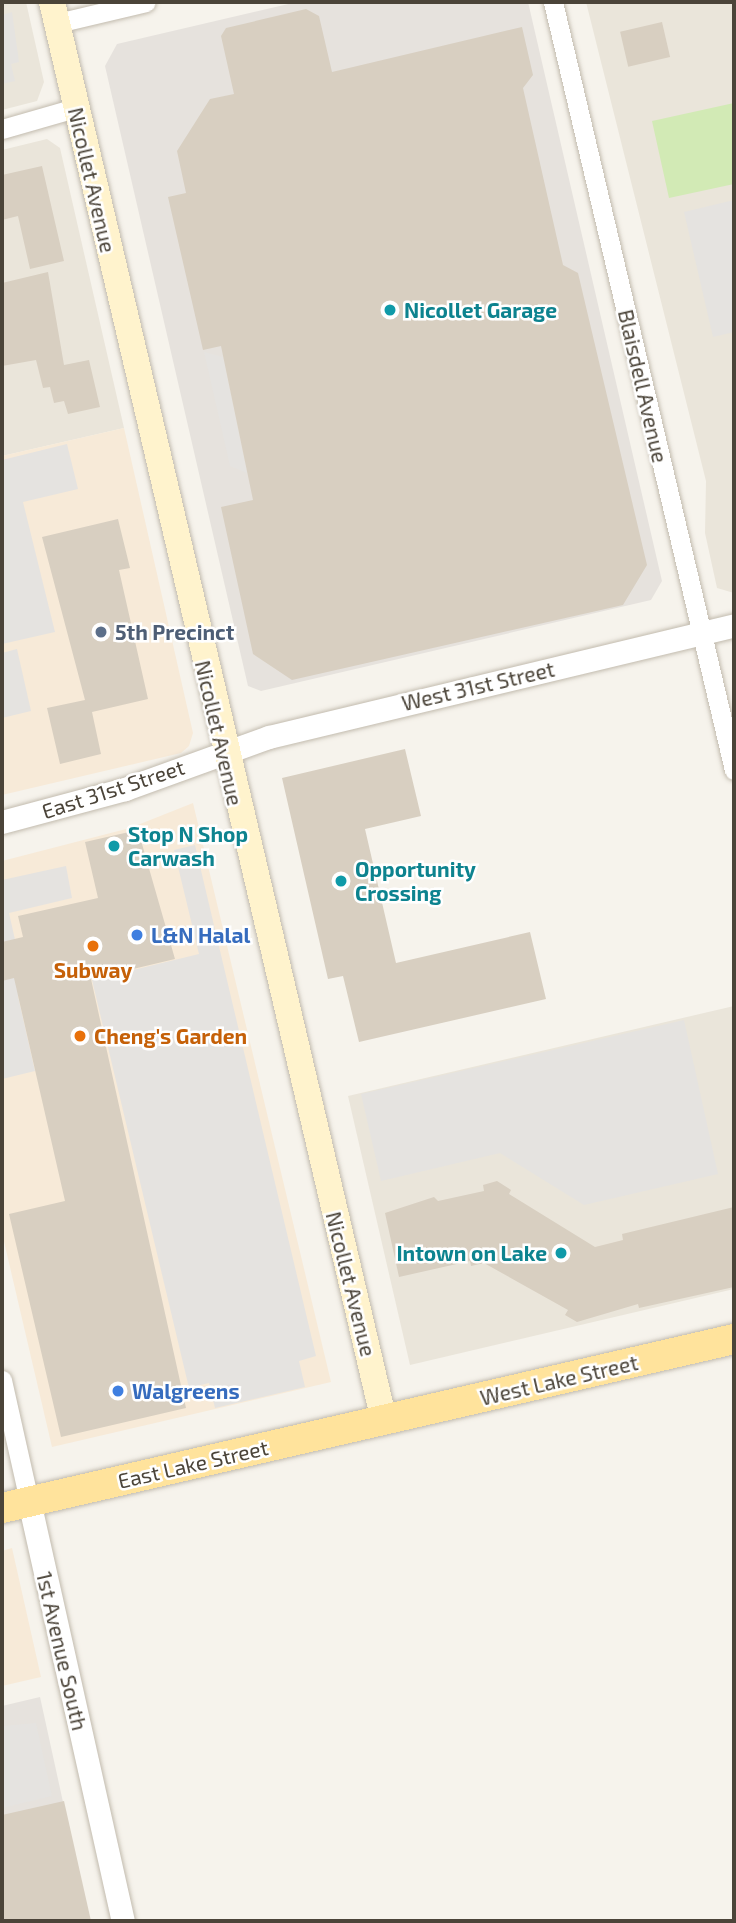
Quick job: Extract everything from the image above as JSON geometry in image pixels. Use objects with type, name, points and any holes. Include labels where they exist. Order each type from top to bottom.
[{"type":"main road","name":"Nicollet Avenue","points":[[55,12],[223,751],[384,1421]]},
{"type":"main road","name":"West Lake Street","points":[[384,1421],[734,1339]]},
{"type":"main road","name":"East Lake Street","points":[[15,1505],[384,1421]]},
{"type":"street","points":[[55,12],[146,2]]},
{"type":"street","name":"Blaisdell Avenue","points":[[553,2],[734,770]]},
{"type":"street","points":[[2,129],[75,108]]},
{"type":"street","name":"West 31st Street","points":[[223,751],[734,625]]},
{"type":"street","name":"East 31st Street","points":[[2,821],[125,789],[223,751]]},
{"type":"street","name":"1st Avenue South","points":[[2,1380],[15,1505],[122,1921]]},
{"type":"shaded area","points":[[2,2],[26,2],[44,82],[37,101],[2,110]]},
{"type":"shaded area","name":"Nicollet Garage","points":[[297,2],[528,2],[662,581],[651,600],[261,691],[248,686],[105,66],[117,44]]},
{"type":"shaded area","points":[[586,2],[734,2],[734,593],[717,588],[705,533],[706,481]]},
{"type":"shaded area","points":[[12,12],[19,62],[11,64],[15,81],[2,84],[2,15]]},
{"type":"shaded area","points":[[47,139],[60,148],[124,428],[2,456],[2,150]]},
{"type":"shaded area","points":[[734,200],[734,332],[713,337],[684,212]]},
{"type":"shaded area","points":[[204,352],[223,357],[247,473],[230,466]]},
{"type":"shaded area","points":[[124,428],[193,733],[189,746],[181,753],[2,795],[2,456]]},
{"type":"shaded area","points":[[67,444],[78,489],[23,502],[55,632],[2,644],[2,460]]},
{"type":"shaded area","points":[[17,649],[31,711],[2,718],[2,653]]},
{"type":"shaded area","points":[[193,803],[331,1382],[52,1447],[2,1233],[2,861],[130,828]]},
{"type":"shaded area","points":[[195,845],[316,1356],[299,1361],[305,1387],[215,1408],[209,1383],[189,1388],[92,980],[199,954],[174,850]]},
{"type":"shaded area","points":[[66,866],[72,898],[9,913],[25,984],[18,996],[35,1071],[2,1079],[2,880]]},
{"type":"shaded area","points":[[734,1006],[734,1289],[410,1365],[348,1096]]},
{"type":"shaded area","points":[[684,1020],[718,1174],[584,1205],[500,1153],[381,1181],[361,1094]]},
{"type":"shaded area","points":[[12,1548],[41,1677],[2,1686],[2,1551]]},
{"type":"shaded area","points":[[40,1697],[89,1921],[2,1921],[2,1706]]},
{"type":"shaded area","points":[[36,1723],[52,1796],[2,1808],[2,1726]]},
{"type":"green space","points":[[734,103],[734,184],[669,198],[652,121]]},
{"type":"building","name":"Nicollet Garage","points":[[306,9],[319,16],[332,72],[522,27],[533,75],[523,88],[563,265],[578,273],[647,565],[623,605],[292,680],[253,654],[221,507],[253,500],[221,346],[203,350],[168,197],[186,193],[177,151],[210,99],[234,94],[221,36],[226,28]]},
{"type":"building","points":[[662,22],[670,57],[628,67],[620,32]]},
{"type":"building","points":[[42,166],[64,261],[30,269],[18,216],[2,220],[2,175]]},
{"type":"building","points":[[48,272],[64,365],[89,360],[100,407],[68,414],[64,401],[54,403],[50,387],[43,388],[36,360],[2,366],[2,283]]},
{"type":"building","name":"5th Precinct","points":[[118,519],[130,568],[119,570],[148,699],[92,712],[101,754],[60,764],[47,708],[85,700],[42,537]]},
{"type":"building","name":"Opportunity Crossing","points":[[405,749],[421,816],[365,829],[396,963],[530,932],[546,999],[359,1042],[343,976],[328,979],[282,778]]},
{"type":"building","points":[[138,830],[175,959],[91,979],[186,1408],[61,1437],[9,1214],[65,1201],[14,978],[2,981],[2,942],[23,937],[18,916],[98,898],[85,842]]},
{"type":"building","name":"Intown on Lake","points":[[497,1181],[511,1190],[509,1194],[595,1247],[623,1240],[622,1234],[734,1207],[734,1287],[639,1308],[638,1304],[577,1322],[565,1315],[568,1310],[484,1263],[471,1266],[470,1261],[399,1277],[385,1213],[434,1197],[438,1201],[484,1191],[483,1185]]},
{"type":"building","points":[[64,1801],[91,1921],[2,1921],[2,1815]]},
{"type":"place","name":"Nicollet Garage","points":[[390,310]]},
{"type":"place","name":"5th Precinct","points":[[101,632]]},
{"type":"place","name":"Stop N Shop Carwash","points":[[114,846]]},
{"type":"place","name":"Opportunity Crossing","points":[[341,881]]},
{"type":"place","name":"L&N Halal","points":[[137,935]]},
{"type":"place","name":"Subway","points":[[93,946]]},
{"type":"place","name":"Cheng's Garden","points":[[80,1036]]},
{"type":"place","name":"Intown on Lake","points":[[561,1253]]},
{"type":"place","name":"Walgreens","points":[[118,1391]]}]
